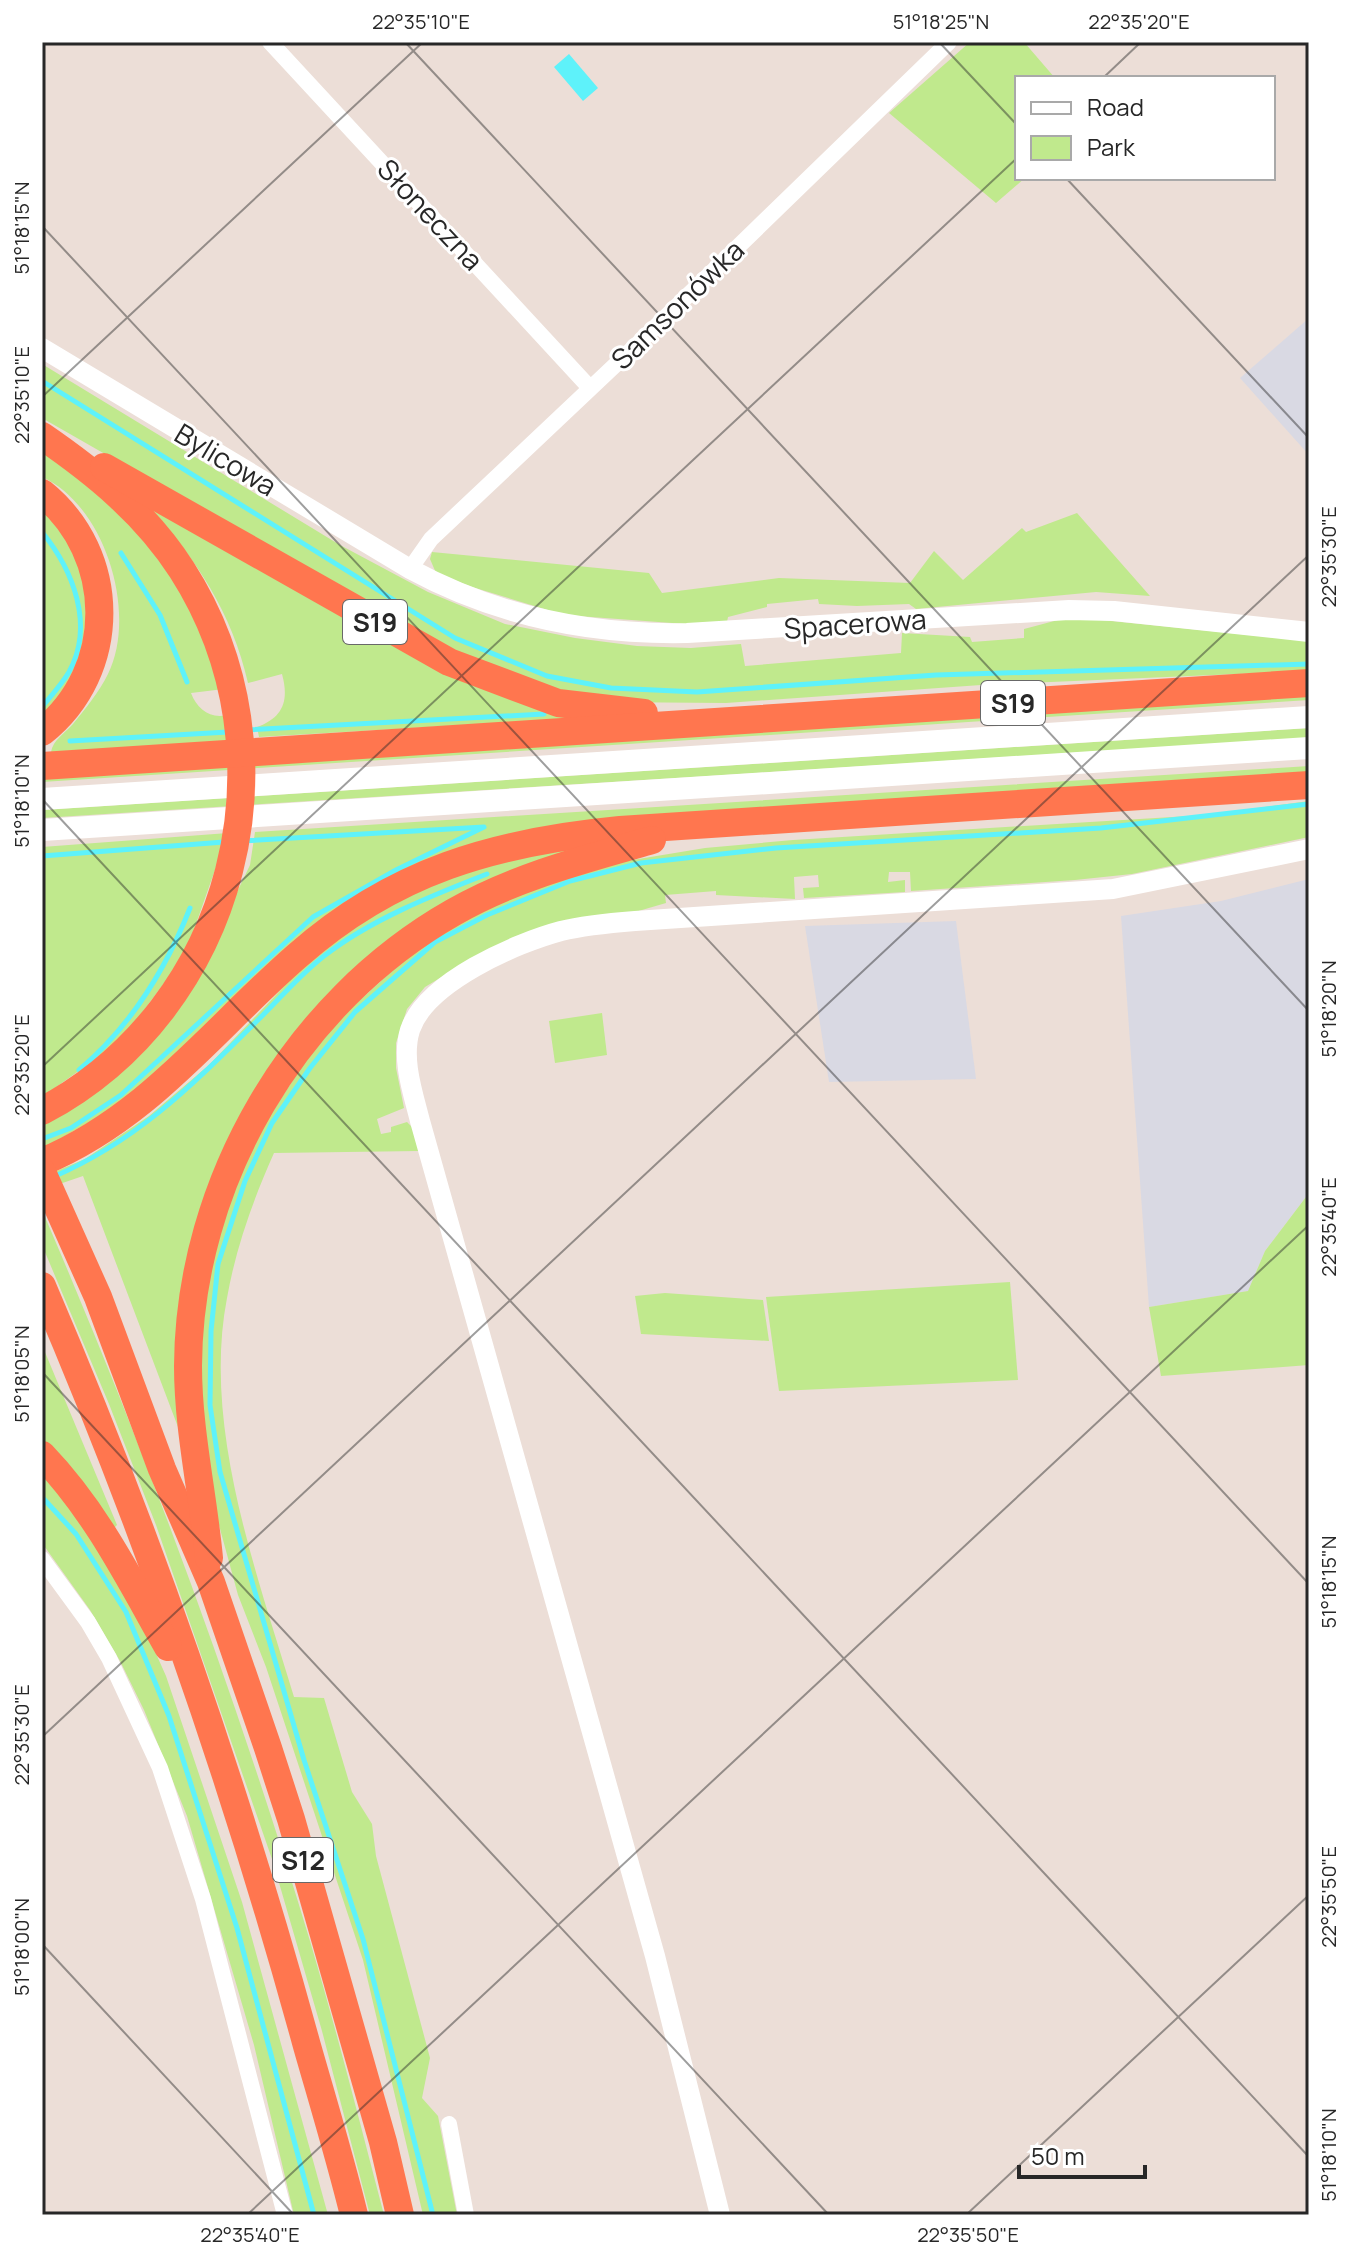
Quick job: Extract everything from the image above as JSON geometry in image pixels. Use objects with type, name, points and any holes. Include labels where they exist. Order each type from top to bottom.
[{"type":"highway","points":[[42,434],[113,490],[160,540],[200,601],[231,685],[238,721],[241,790],[234,846],[223,890],[210,929],[195,960],[151,1024],[99,1074],[42,1111]]},
{"type":"highway","name":"S19","points":[[42,434],[449,662],[558,703],[614,711],[740,720],[1309,683]]},
{"type":"highway","points":[[42,493],[63,513],[86,546],[96,572],[101,608],[97,647],[85,679],[68,706],[42,732]]},
{"type":"highway","points":[[42,766],[740,720]]},
{"type":"highway","points":[[42,1162],[134,1108],[186,1065],[297,955],[346,917],[406,883],[477,854],[532,841],[596,832],[1309,785]]},
{"type":"highway","points":[[211,1582],[191,1420],[188,1365],[191,1319],[201,1262],[238,1148],[292,1056],[330,1010],[380,965],[455,911],[558,867],[706,825]]},
{"type":"highway","name":"S12","points":[[42,1172],[98,1297],[162,1469],[211,1582],[291,1819],[383,2142],[400,2215]]},
{"type":"highway","name":"S12","points":[[42,1286],[126,1490],[206,1715],[278,1940],[354,2215]]},
{"type":"highway","points":[[42,1455],[80,1498],[104,1534],[206,1715]]},
{"type":"main road","points":[[42,799],[1309,717]]},
{"type":"main road","points":[[42,830],[1309,748]]},
{"type":"street","name":"Słoneczna","points":[[270,42],[590,388]]},
{"type":"street","name":"Samsonówka","points":[[410,569],[431,539],[949,42]]},
{"type":"street","name":"Bylicowa","points":[[42,348],[410,569]]},
{"type":"street","name":"Spacerowa","points":[[410,569],[460,593],[526,615],[577,626],[638,633],[701,633],[1069,610],[1114,611],[1309,632]]},
{"type":"street","points":[[720,2215],[655,1956],[420,1121],[407,1062],[407,1044],[412,1025],[433,997],[491,959],[542,937],[581,927],[1099,890],[1143,884],[1309,849]]},
{"type":"street","points":[[42,1559],[88,1622],[109,1658],[160,1768],[203,1899],[285,2215]]},
{"type":"street","points":[[449,2124],[466,2215]]},
{"type":"shaded area","points":[[1309,318],[1309,455],[1240,378]]},
{"type":"shaded area","points":[[1309,879],[1309,1193],[1265,1251],[1248,1291],[1149,1307],[1121,916],[1221,901]]},
{"type":"shaded area","points":[[956,921],[976,1079],[829,1082],[805,926]]},
{"type":"green space","points":[[970,42],[1024,42],[1053,76],[1015,76],[1015,180],[1023,180],[996,203],[889,113]]},
{"type":"green space","points":[[42,364],[340,545],[428,592],[505,624],[637,646],[691,648],[741,644],[745,666],[901,653],[902,633],[970,637],[972,642],[1024,638],[1024,629],[1058,620],[1091,619],[1309,641],[1309,671],[981,685],[726,703],[601,702],[511,676],[416,632],[42,418]]},
{"type":"green space","points":[[42,451],[87,478],[179,576],[224,689],[191,693],[205,712],[215,716],[227,715],[230,743],[51,752],[108,674],[116,649],[119,621],[117,592],[110,563],[98,536],[83,511],[64,491],[42,477]]},
{"type":"green space","points":[[147,505],[582,718],[259,737],[257,727],[279,713],[282,706],[285,692],[282,674],[248,683],[232,633],[210,587],[181,545]]},
{"type":"green space","points":[[42,510],[69,540],[86,578],[91,619],[73,684],[42,719]]},
{"type":"green space","points":[[1077,513],[1150,596],[1096,592],[916,609],[909,604],[819,604],[818,599],[767,604],[767,607],[728,617],[726,627],[564,615],[436,573],[430,559],[432,552],[649,573],[662,593],[779,578],[910,583],[934,551],[963,580],[1022,528],[1026,532]]},
{"type":"green space","points":[[1309,690],[1309,700],[42,782],[42,770]]},
{"type":"green space","points":[[1309,728],[1309,738],[42,818],[42,810]]},
{"type":"green space","points":[[1309,766],[1309,776],[438,856],[135,1096],[42,1149],[42,1120],[70,1106],[227,913],[250,865],[255,832]]},
{"type":"green space","points":[[1309,801],[1309,837],[1132,874],[911,891],[910,872],[889,872],[888,882],[905,880],[905,892],[804,898],[803,888],[819,887],[818,875],[794,877],[795,899],[716,895],[716,891],[665,895],[666,903],[470,960],[425,987],[407,1009],[396,1043],[396,1068],[404,1108],[377,1119],[381,1134],[407,1122],[412,1127],[419,1151],[274,1153],[246,1224],[227,1298],[221,1347],[227,1449],[250,1551],[294,1697],[324,1698],[352,1792],[372,1824],[376,1856],[430,2058],[422,2098],[438,2116],[457,2215],[423,2215],[363,1960],[266,1667],[238,1595],[207,1481],[196,1396],[207,1267],[241,1161],[322,1035],[404,960],[455,924],[508,895],[596,866],[705,848],[1205,815]]},
{"type":"green space","points":[[228,833],[185,955],[121,1041],[42,1097],[42,847]]},
{"type":"green space","points":[[594,843],[459,900],[245,1112],[178,1427],[83,1176],[42,1190],[42,1177],[85,1159],[149,1116],[209,1065],[317,952],[394,901],[498,860]]},
{"type":"green space","points":[[602,1013],[607,1055],[555,1063],[549,1021]]},
{"type":"green space","points":[[1309,1193],[1309,1365],[1161,1376],[1149,1307],[1248,1291],[1265,1251]]},
{"type":"green space","points":[[42,1210],[152,1481],[251,1755],[320,1975],[384,2215],[370,2215],[322,2031],[273,1862],[156,1525],[42,1245]]},
{"type":"green space","points":[[1010,1282],[1018,1380],[779,1391],[766,1297]]},
{"type":"green space","points":[[665,1293],[763,1300],[769,1341],[641,1334],[635,1296]]},
{"type":"green space","points":[[42,1345],[117,1525],[112,1530],[42,1440]]},
{"type":"green space","points":[[42,1471],[74,1510],[132,1600],[166,1676],[242,1902],[328,2215],[294,2215],[254,2045],[187,1816],[144,1710],[120,1661],[90,1610],[42,1543]]},
{"type":"water","points":[[569,54],[598,88],[583,101],[554,67]]},
{"type":"waterway","points":[[42,381],[455,638],[547,676],[611,688],[697,692],[936,675],[1309,664]]},
{"type":"waterway","points":[[42,532],[63,563],[77,599],[80,617],[77,654],[69,672],[42,707]]},
{"type":"waterway","points":[[121,553],[160,615],[187,682]]},
{"type":"waterway","points":[[246,730],[544,714]]},
{"type":"waterway","points":[[70,741],[228,732]]},
{"type":"waterway","points":[[433,2215],[363,1939],[304,1760],[220,1472],[210,1405],[211,1331],[218,1264],[245,1181],[272,1123],[310,1068],[355,1012],[435,942],[487,915],[570,881],[641,863],[776,848],[1101,828],[1309,804]]},
{"type":"waterway","points":[[42,1139],[71,1128],[121,1095],[313,917],[396,870],[484,827],[242,841]]},
{"type":"waterway","points":[[42,856],[224,842]]},
{"type":"waterway","points":[[53,1177],[114,1145],[166,1106],[308,970],[342,943],[402,909],[487,874]]},
{"type":"waterway","points":[[79,1070],[114,1035],[145,996],[170,953],[190,908]]},
{"type":"waterway","points":[[42,1497],[76,1534],[126,1612],[169,1716],[237,1928],[314,2215]]}]
